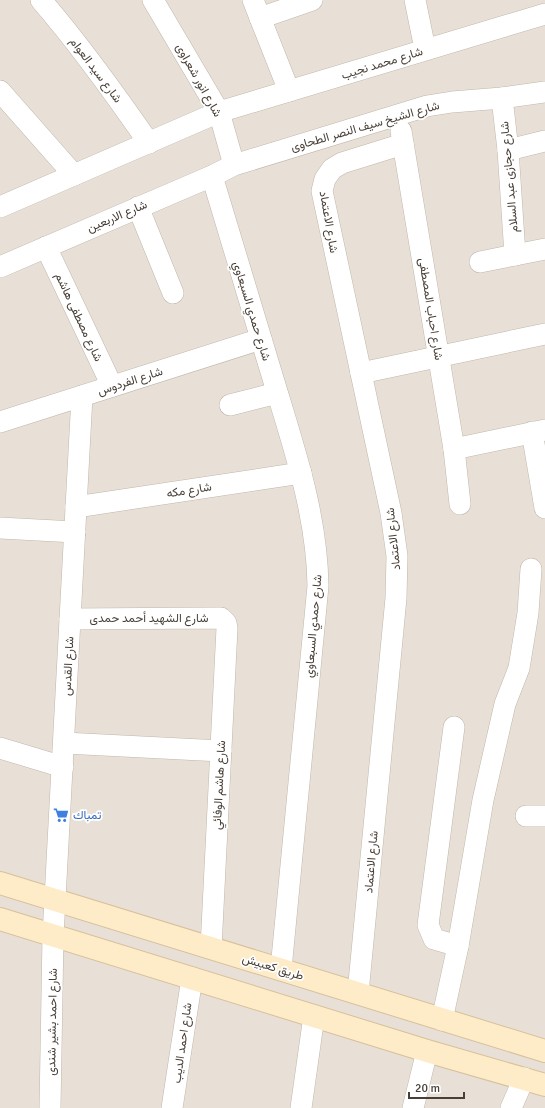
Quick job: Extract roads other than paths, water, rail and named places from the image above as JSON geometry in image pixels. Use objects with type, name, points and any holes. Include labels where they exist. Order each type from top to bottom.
[{"type":"street","name":"شارع سيد العوام","points":[[41,0],[105,80],[149,143]]},
{"type":"street","name":"شارع انور شعراوى","points":[[153,0],[219,112],[234,165]]},
{"type":"street","points":[[289,91],[256,9],[312,0]]},
{"type":"street","points":[[415,0],[425,50]]},
{"type":"street","name":"شارع محمد نجيب","points":[[219,112],[545,14]]},
{"type":"street","points":[[0,91],[74,175]]},
{"type":"street","name":"شارع الشيخ سيف النصر الطحاوى","points":[[234,165],[427,106],[545,92]]},
{"type":"street","name":"شارع حجازى عبد السلام","points":[[502,98],[508,150],[515,255]]},
{"type":"street","points":[[0,207],[219,112]]},
{"type":"street","name":"شارع احباب المصطفى","points":[[399,115],[454,449],[460,504]]},
{"type":"street","points":[[508,150],[545,142]]},
{"type":"street","name":"شارع الاعتماد","points":[[358,993],[395,606],[396,563],[392,513],[322,191],[325,179],[332,169],[342,164],[404,144]]},
{"type":"street","name":"شارع الاربعين","points":[[0,267],[212,176],[234,165]]},
{"type":"street","name":"شارع حمدي السبعاوي","points":[[212,176],[301,473],[314,532],[318,559],[318,586],[281,969]]},
{"type":"street","points":[[138,207],[173,293]]},
{"type":"street","name":"شارع مصطفى هاشم","points":[[46,247],[112,386]]},
{"type":"street","points":[[480,262],[545,250]]},
{"type":"street","points":[[361,373],[545,334]]},
{"type":"street","name":"شارع الفردوس","points":[[0,422],[261,339]]},
{"type":"street","points":[[230,404],[277,393]]},
{"type":"street","name":"شارع القدس","points":[[53,936],[82,396]]},
{"type":"street","points":[[454,449],[538,431],[545,508]]},
{"type":"street","name":"شارع مكه","points":[[76,508],[301,473]]},
{"type":"street","points":[[0,528],[75,532]]},
{"type":"street","points":[[442,1020],[458,946],[485,793],[504,704],[519,668],[528,614],[531,569]]},
{"type":"street","name":"شارع الشهيد أحمد حمدى","points":[[70,619],[221,618],[226,623]]},
{"type":"street","name":"شارع هاشم الوفائي","points":[[211,948],[227,628],[226,623]]},
{"type":"street","points":[[454,727],[428,925],[434,939],[458,946]]},
{"type":"street","points":[[64,743],[221,751]]},
{"type":"street","points":[[0,748],[63,767]]},
{"type":"street","name":"طريق كعبيش","points":[[0,883],[56,899],[545,1051]]},
{"type":"street","points":[[0,919],[427,1051],[545,1085]]},
{"type":"street","name":"شارع احمد بشير شندى","points":[[50,1108],[53,936]]},
{"type":"street","name":"شارع احمد الديب","points":[[172,1108],[192,978]]},
{"type":"street","points":[[301,1108],[314,1016]]},
{"type":"street","points":[[413,1108],[427,1051]]},
{"type":"street","points":[[511,1108],[524,1078]]},
{"type":"place","name":"تمباك","points":[[61,815]]}]
